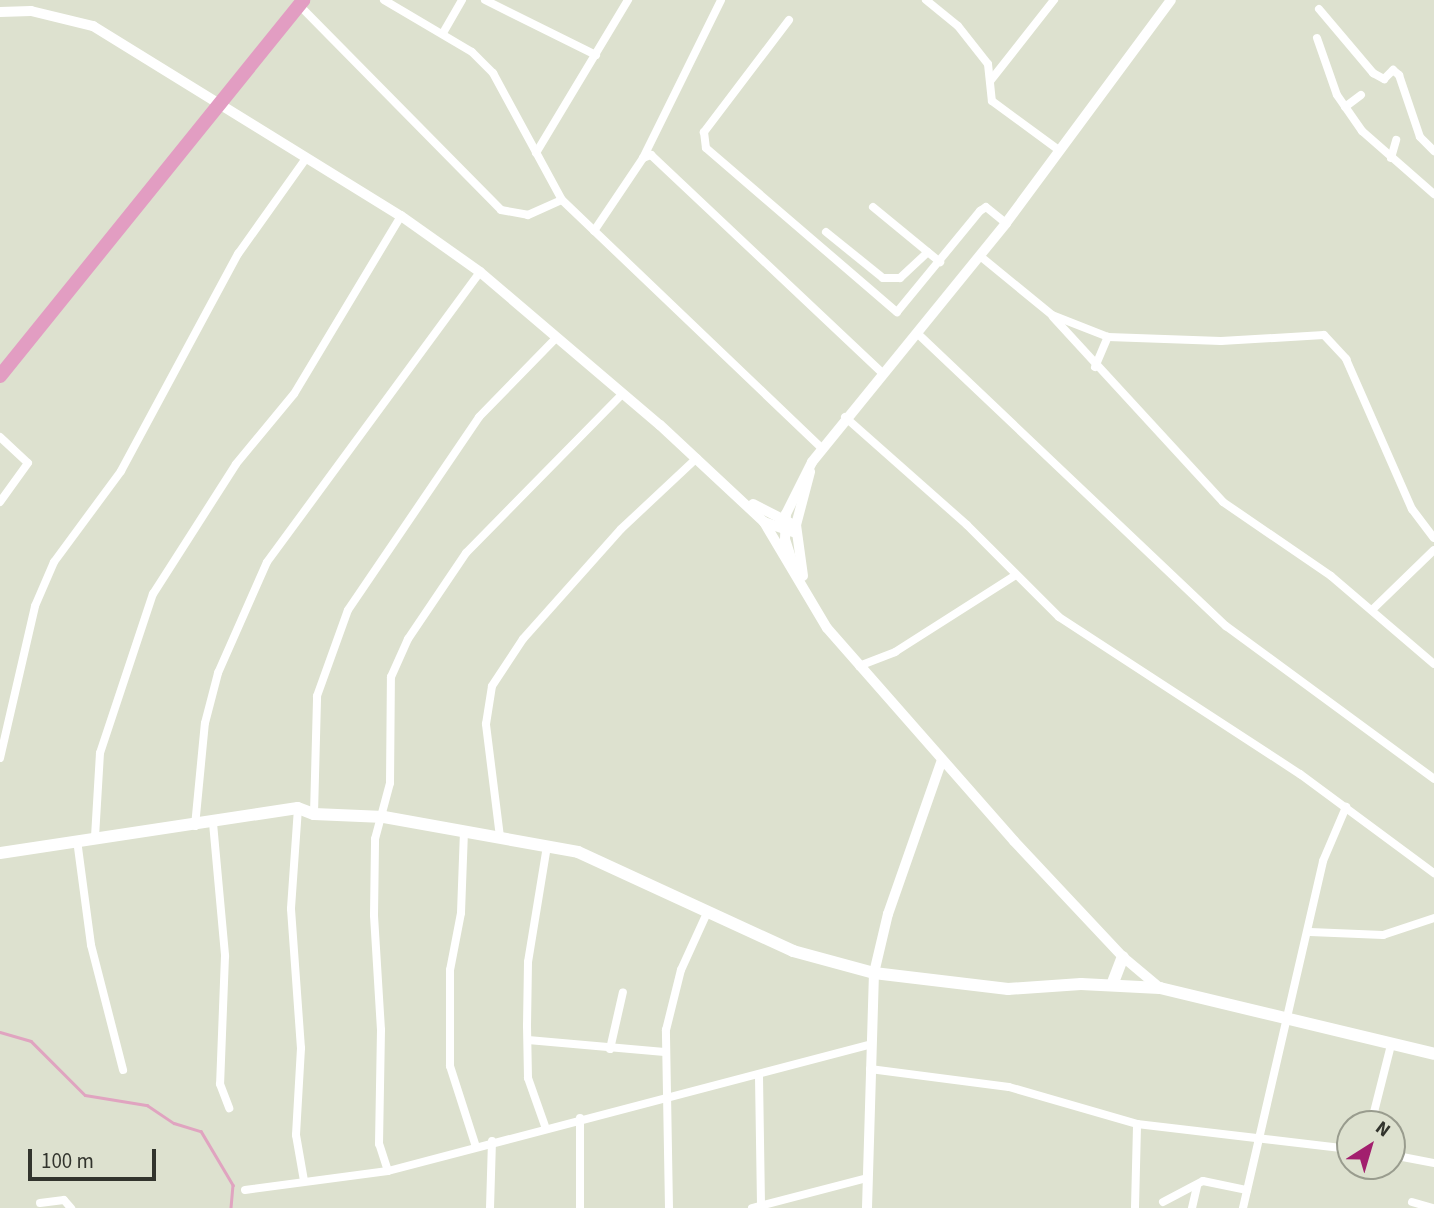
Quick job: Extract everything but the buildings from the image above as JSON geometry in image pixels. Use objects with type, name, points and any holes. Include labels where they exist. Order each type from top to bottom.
[{"type":"main road","points":[[0,376],[302,3]]},
{"type":"main road","points":[[0,853],[77,839],[214,823],[298,808],[314,814],[384,817],[578,852],[793,951],[874,974],[1008,989],[1112,985],[1160,988],[1434,1054]]},
{"type":"main road","points":[[1112,985],[1123,957]]},
{"type":"street","points":[[4,12],[13,0]]},
{"type":"street","points":[[384,0],[443,33],[493,73],[562,200],[823,449]]},
{"type":"street","points":[[443,33],[462,0]]},
{"type":"street","points":[[485,0],[596,55]]},
{"type":"street","points":[[536,153],[628,0]]},
{"type":"street","points":[[594,231],[643,158],[721,0]]},
{"type":"street","points":[[926,0],[976,47],[991,80],[992,101],[1060,151]]},
{"type":"street","points":[[991,80],[1054,0]]},
{"type":"street","points":[[764,517],[778,508],[794,490],[845,418],[1006,223],[1171,0]]},
{"type":"street","points":[[302,3],[501,210],[528,215],[562,200]]},
{"type":"street","points":[[1319,9],[1373,73],[1384,79],[1393,71],[1399,75],[1420,137],[1434,151]]},
{"type":"street","points":[[4,12],[63,16],[93,26],[216,106],[401,216],[480,272],[697,458],[732,495],[764,517],[790,528]]},
{"type":"street","points":[[789,20],[704,132],[706,148],[890,309],[903,308],[986,207],[1006,223]]},
{"type":"street","points":[[1317,38],[1345,107],[1391,158],[1434,194]]},
{"type":"street","points":[[1345,107],[1361,95]]},
{"type":"street","points":[[1391,158],[1396,140]]},
{"type":"street","points":[[643,158],[656,158],[883,374]]},
{"type":"street","points":[[0,758],[35,606],[54,562],[121,471],[238,254],[304,160]]},
{"type":"street","points":[[873,207],[940,262]]},
{"type":"street","points":[[95,837],[100,753],[153,594],[236,464],[294,394],[401,216]]},
{"type":"street","points":[[826,232],[883,278],[900,278],[928,252]]},
{"type":"street","points":[[980,256],[1052,315],[1095,367],[1223,502],[1372,610],[1434,664]]},
{"type":"street","points":[[195,825],[205,723],[218,673],[267,562],[480,272]]},
{"type":"street","points":[[1052,315],[1108,337],[1234,341],[1324,335],[1346,359],[1412,509],[1434,538]]},
{"type":"street","points":[[917,333],[1226,626],[1434,779]]},
{"type":"street","points":[[1095,367],[1108,337]]},
{"type":"street","points":[[314,814],[317,696],[348,610],[479,417],[556,338]]},
{"type":"street","points":[[388,1171],[379,1144],[381,1030],[374,915],[375,839],[384,817],[393,752],[391,677],[408,639],[466,553],[622,394]]},
{"type":"street","points":[[845,418],[1016,575],[1094,642],[1346,807],[1434,873]]},
{"type":"street","points":[[0,437],[28,463],[0,502]]},
{"type":"street","points":[[500,837],[486,724],[492,686],[559,597],[662,486],[697,458]]},
{"type":"street","points":[[804,584],[790,528],[812,462]]},
{"type":"street","points":[[794,490],[790,528],[794,566]]},
{"type":"street","points":[[764,517],[827,628],[942,760],[1123,957],[1160,988]]},
{"type":"street","points":[[1372,610],[1434,550]]},
{"type":"street","points":[[859,666],[895,652],[1016,575]]},
{"type":"street","points":[[867,1208],[874,974],[888,914],[942,760]]},
{"type":"street","points":[[1243,1208],[1330,838],[1346,807]]},
{"type":"street","points":[[298,808],[291,909],[301,1032],[296,1135],[304,1181]]},
{"type":"street","points":[[214,823],[225,956],[220,1084],[229,1108]]},
{"type":"street","points":[[464,831],[461,913],[450,970],[450,1066],[475,1144]]},
{"type":"street","points":[[77,839],[91,945],[122,1070]]},
{"type":"street","points":[[545,1126],[528,1078],[528,962],[547,846]]},
{"type":"street","points":[[669,1208],[669,1095],[664,1052],[681,970],[707,913]]},
{"type":"street","points":[[1310,932],[1383,935],[1434,918]]},
{"type":"street","points":[[610,1049],[623,992]]},
{"type":"street","points":[[528,1040],[664,1052]]},
{"type":"street","points":[[245,1190],[388,1171],[475,1144],[669,1095],[759,1077],[871,1044]]},
{"type":"street","points":[[1375,1110],[1391,1045]]},
{"type":"street","points":[[870,1069],[1009,1087],[1137,1124],[1257,1141],[1336,1148]]},
{"type":"street","points":[[759,1077],[758,1207],[867,1178]]},
{"type":"street","points":[[580,1118],[580,1208]]},
{"type":"street","points":[[1135,1208],[1137,1124]]},
{"type":"street","points":[[490,1208],[492,1141]]},
{"type":"street","points":[[1406,1158],[1434,1163]]},
{"type":"street","points":[[1163,1202],[1210,1180],[1247,1190]]},
{"type":"street","points":[[1192,1208],[1198,1184]]},
{"type":"street","points":[[40,1203],[64,1200],[71,1208]]},
{"type":"street","points":[[1412,1202],[1433,1208]]},
{"type":"waterway","points":[[0,1032],[31,1041],[85,1095],[147,1105],[174,1123],[201,1131],[233,1185],[231,1208]]}]
